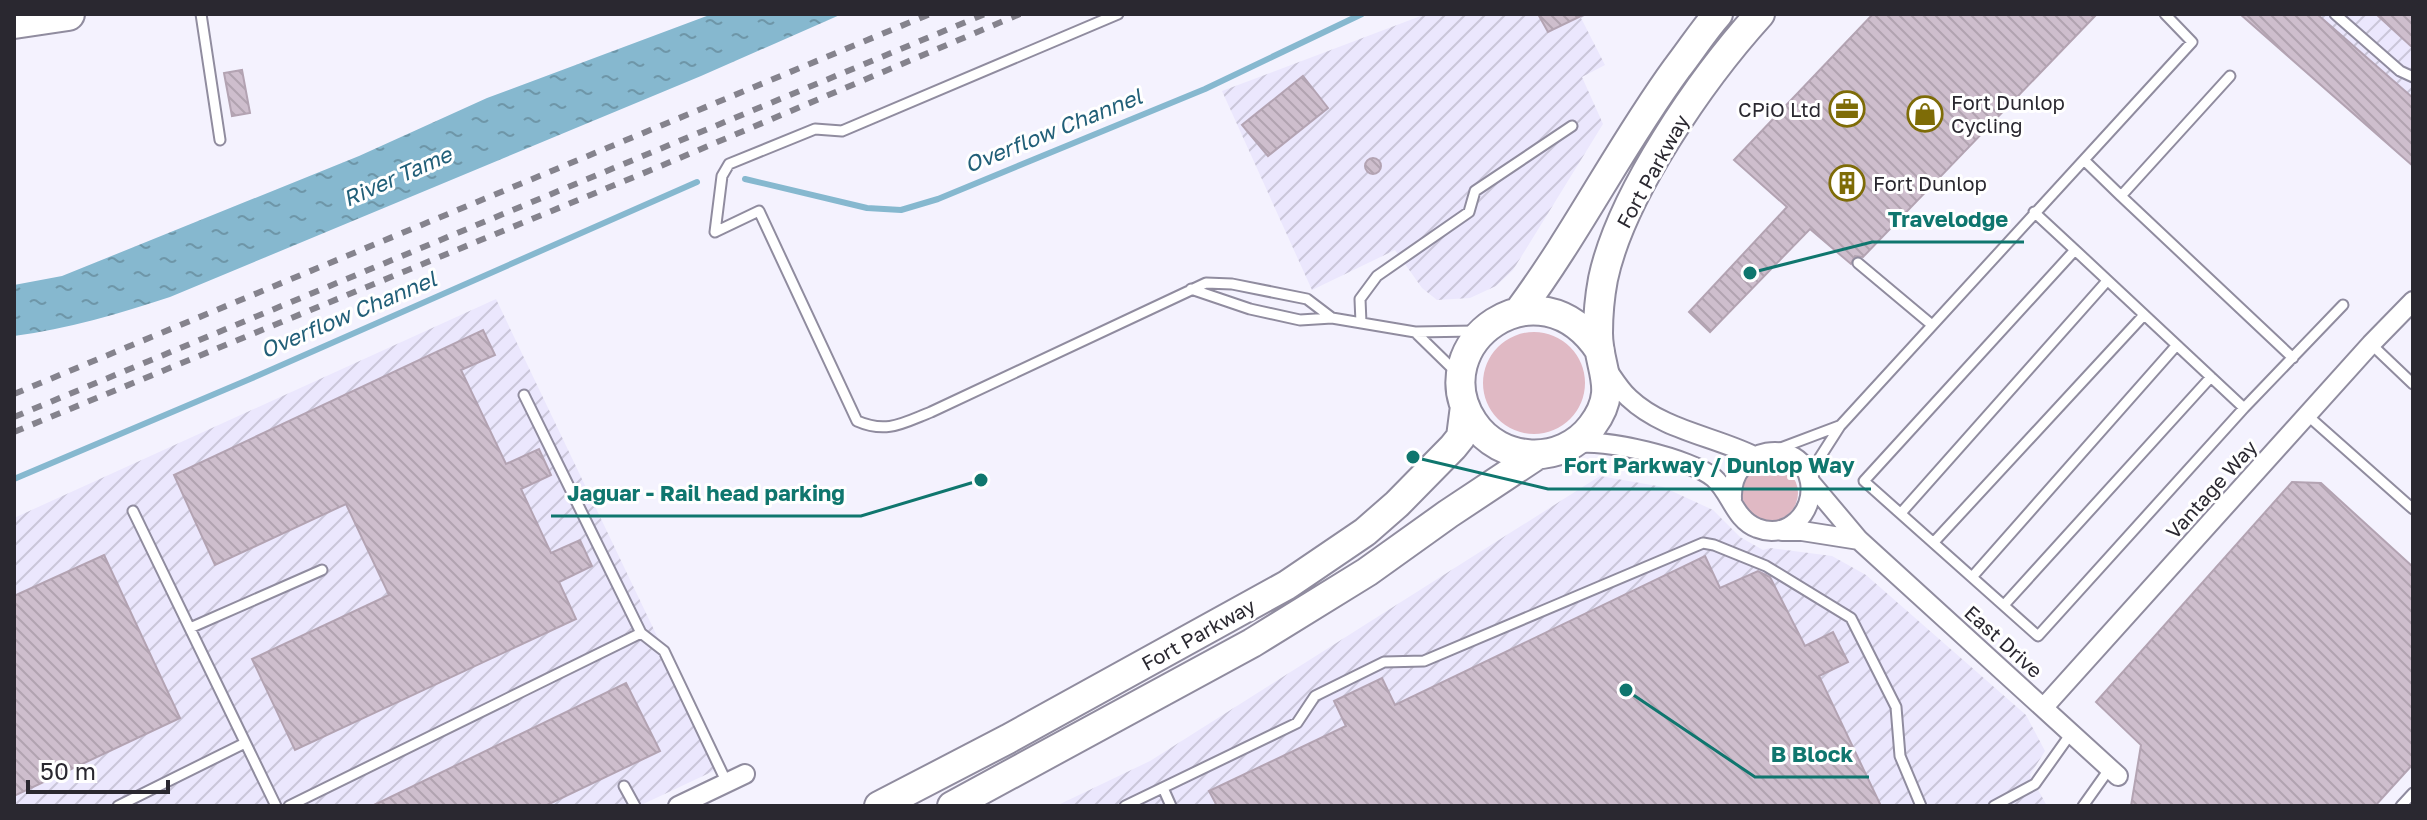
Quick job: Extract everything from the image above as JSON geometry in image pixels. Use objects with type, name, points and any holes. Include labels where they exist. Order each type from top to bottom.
[{"type":"highway","points":[[14,22],[68,14]]},
{"type":"main road","name":"Fort Parkway","points":[[879,806],[1287,585],[1365,532],[1397,504],[1461,437],[1465,406],[1462,377],[1468,353],[1482,332],[1519,311],[1555,262],[1601,181],[1654,101],[1718,14]]},
{"type":"main road","name":"Fort Parkway","points":[[952,806],[1252,643],[1367,572],[1537,455],[1573,444],[1591,427],[1606,393],[1598,333],[1603,280],[1614,240],[1674,127],[1739,37],[1760,14]]},
{"type":"main road","points":[[1519,311],[1539,310],[1566,318],[1589,335],[1603,360]]},
{"type":"main road","points":[[1465,406],[1472,420],[1493,442],[1521,454],[1537,455]]},
{"type":"street","name":"Vantage Way","points":[[2044,707],[2413,301]]},
{"type":"street","points":[[1603,360],[1629,398],[1674,427],[1763,454],[1794,458],[1810,480],[1810,500],[1803,515],[1791,526],[1775,531]]},
{"type":"street","points":[[1573,444],[1585,441],[1613,443],[1682,463],[1712,476],[1732,499],[1740,516],[1747,523],[1765,531],[1802,531],[1859,540]]},
{"type":"street","points":[[1732,499],[1738,469],[1763,454]]},
{"type":"street","name":"East Drive","points":[[1810,480],[1859,540],[2114,772]]},
{"type":"street","points":[[678,806],[745,774]]},
{"type":"lane","points":[[201,14],[220,140]]},
{"type":"lane","points":[[1118,14],[842,131],[815,129],[729,164],[722,176],[715,232],[759,211],[857,421],[873,428],[893,427],[931,412],[1206,283],[1232,284],[1307,299],[1332,318]]},
{"type":"lane","points":[[1810,480],[1840,426],[2192,42],[2165,14]]},
{"type":"lane","points":[[2335,14],[2400,71],[2413,77]]},
{"type":"lane","points":[[2121,196],[2230,76]]},
{"type":"lane","points":[[1361,323],[1360,299],[1377,276],[1469,212],[1475,191],[1572,126]]},
{"type":"lane","points":[[2084,160],[2293,358]]},
{"type":"lane","points":[[2034,212],[2244,408]]},
{"type":"lane","points":[[2075,250],[1864,481],[2038,636],[2244,408],[2343,305]]},
{"type":"lane","points":[[1858,263],[1932,325]]},
{"type":"lane","points":[[1901,513],[2107,281]]},
{"type":"lane","points":[[1191,289],[1262,312],[1300,320],[1332,318],[1415,332],[1482,332]]},
{"type":"lane","points":[[1934,542],[2144,315]]},
{"type":"lane","points":[[1415,332],[1462,377]]},
{"type":"lane","points":[[2371,344],[2413,384]]},
{"type":"lane","points":[[1973,576],[2176,346]]},
{"type":"lane","points":[[2004,605],[2211,377]]},
{"type":"lane","points":[[524,395],[641,633],[664,651],[727,783]]},
{"type":"lane","points":[[2307,415],[2413,509]]},
{"type":"lane","points":[[1763,454],[1840,426]]},
{"type":"lane","points":[[133,511],[276,806]]},
{"type":"lane","points":[[1125,806],[1297,723],[1315,696],[1384,662],[1424,661],[1703,543],[1766,566],[1851,618],[1896,707],[1900,756],[1921,806]]},
{"type":"lane","points":[[190,628],[322,570]]},
{"type":"lane","points":[[289,806],[641,633]]},
{"type":"lane","points":[[1994,806],[2035,784],[2072,732]]},
{"type":"lane","points":[[118,806],[245,743]]},
{"type":"lane","points":[[2083,806],[2114,772]]},
{"type":"lane","points":[[624,786],[635,806]]},
{"type":"lane","points":[[1163,788],[1171,806]]},
{"type":"lane","points":[[2401,806],[2413,793]]},
{"type":"shaded area","points":[[1426,14],[1588,14],[1581,18],[1605,65],[1582,77],[1603,124],[1513,270],[1496,286],[1470,298],[1437,300],[1422,288],[1395,250],[1312,290],[1222,91]]},
{"type":"shaded area","points":[[2314,14],[2413,14],[2413,104]]},
{"type":"shaded area","points":[[496,299],[720,768],[639,806],[14,806],[14,518]]},
{"type":"shaded area","points":[[1534,332],[1554,335],[1577,354],[1582,363],[1585,383],[1582,403],[1563,426],[1554,431],[1534,434],[1514,431],[1491,412],[1486,403],[1483,383],[1486,363],[1505,340],[1514,335]]},
{"type":"shaded area","points":[[1770,465],[1790,473],[1798,493],[1790,513],[1770,521],[1750,513],[1742,493],[1750,473]]},
{"type":"shaded area","points":[[1600,476],[1663,487],[1713,510],[1740,537],[1763,550],[1770,548],[1832,556],[1866,575],[2026,715],[2045,751],[2030,775],[2047,806],[1056,806],[1150,761]]},
{"type":"water","name":"River Tame","points":[[712,14],[842,14],[701,76],[170,297],[93,320],[14,336],[14,285],[62,276],[359,156],[487,98]]},
{"type":"building","points":[[1538,14],[1585,14],[1548,32]]},
{"type":"building","name":"Fort Dunlop","points":[[1873,14],[2097,14],[1863,257],[1855,256],[1851,264],[1810,229],[1710,332],[1689,312],[1787,207],[1734,160]]},
{"type":"building","points":[[2240,14],[2317,14],[2413,98],[2413,166]]},
{"type":"building","points":[[2376,14],[2413,14],[2413,48]]},
{"type":"building","points":[[242,70],[250,113],[232,116],[224,73]]},
{"type":"building","points":[[1303,76],[1328,108],[1268,156],[1242,125]]},
{"type":"building","points":[[1370,158],[1376,158],[1381,166],[1379,172],[1370,174],[1365,169],[1365,163]]},
{"type":"building","points":[[483,330],[495,355],[461,370],[506,464],[539,449],[551,475],[521,489],[551,553],[580,540],[592,566],[559,582],[576,619],[295,750],[252,659],[389,595],[346,504],[215,565],[174,475]]},
{"type":"building","points":[[2292,482],[2321,483],[2413,567],[2413,764],[2375,806],[2131,806],[2141,745],[2096,702]]},
{"type":"building","points":[[104,555],[180,718],[14,796],[14,596]]},
{"type":"building","points":[[1705,556],[1720,588],[1758,571],[1770,577],[1805,646],[1833,632],[1848,662],[1819,676],[1881,806],[1217,806],[1209,791],[1346,726],[1334,701],[1382,678],[1395,705]]},
{"type":"building","points":[[626,683],[660,751],[545,806],[372,806]]},
{"type":"waterway","name":"Overflow Channel","points":[[745,179],[867,208],[901,210],[938,199],[1205,89],[1362,14]]},
{"type":"waterway","name":"Overflow Channel","points":[[14,479],[250,379],[697,182]]},
{"type":"railway","points":[[14,394],[930,14]]},
{"type":"railway","points":[[14,417],[985,14]]},
{"type":"railway","points":[[14,432],[656,168],[1020,14]]},
{"type":"place","name":"CPiO Ltd","points":[[1847,109]]},
{"type":"place","name":"Fort Dunlop Cycling","points":[[1925,114]]},
{"type":"place","name":"Fort Dunlop","points":[[1847,183]]},
{"type":"place","name":"Travelodge","points":[[1750,273]]},
{"type":"place","name":"Fort Parkway / Dunlop Way","points":[[1413,457]]},
{"type":"place","name":"Jaguar - Rail head parking","points":[[981,480]]},
{"type":"place","name":"B Block","points":[[1626,690]]}]
